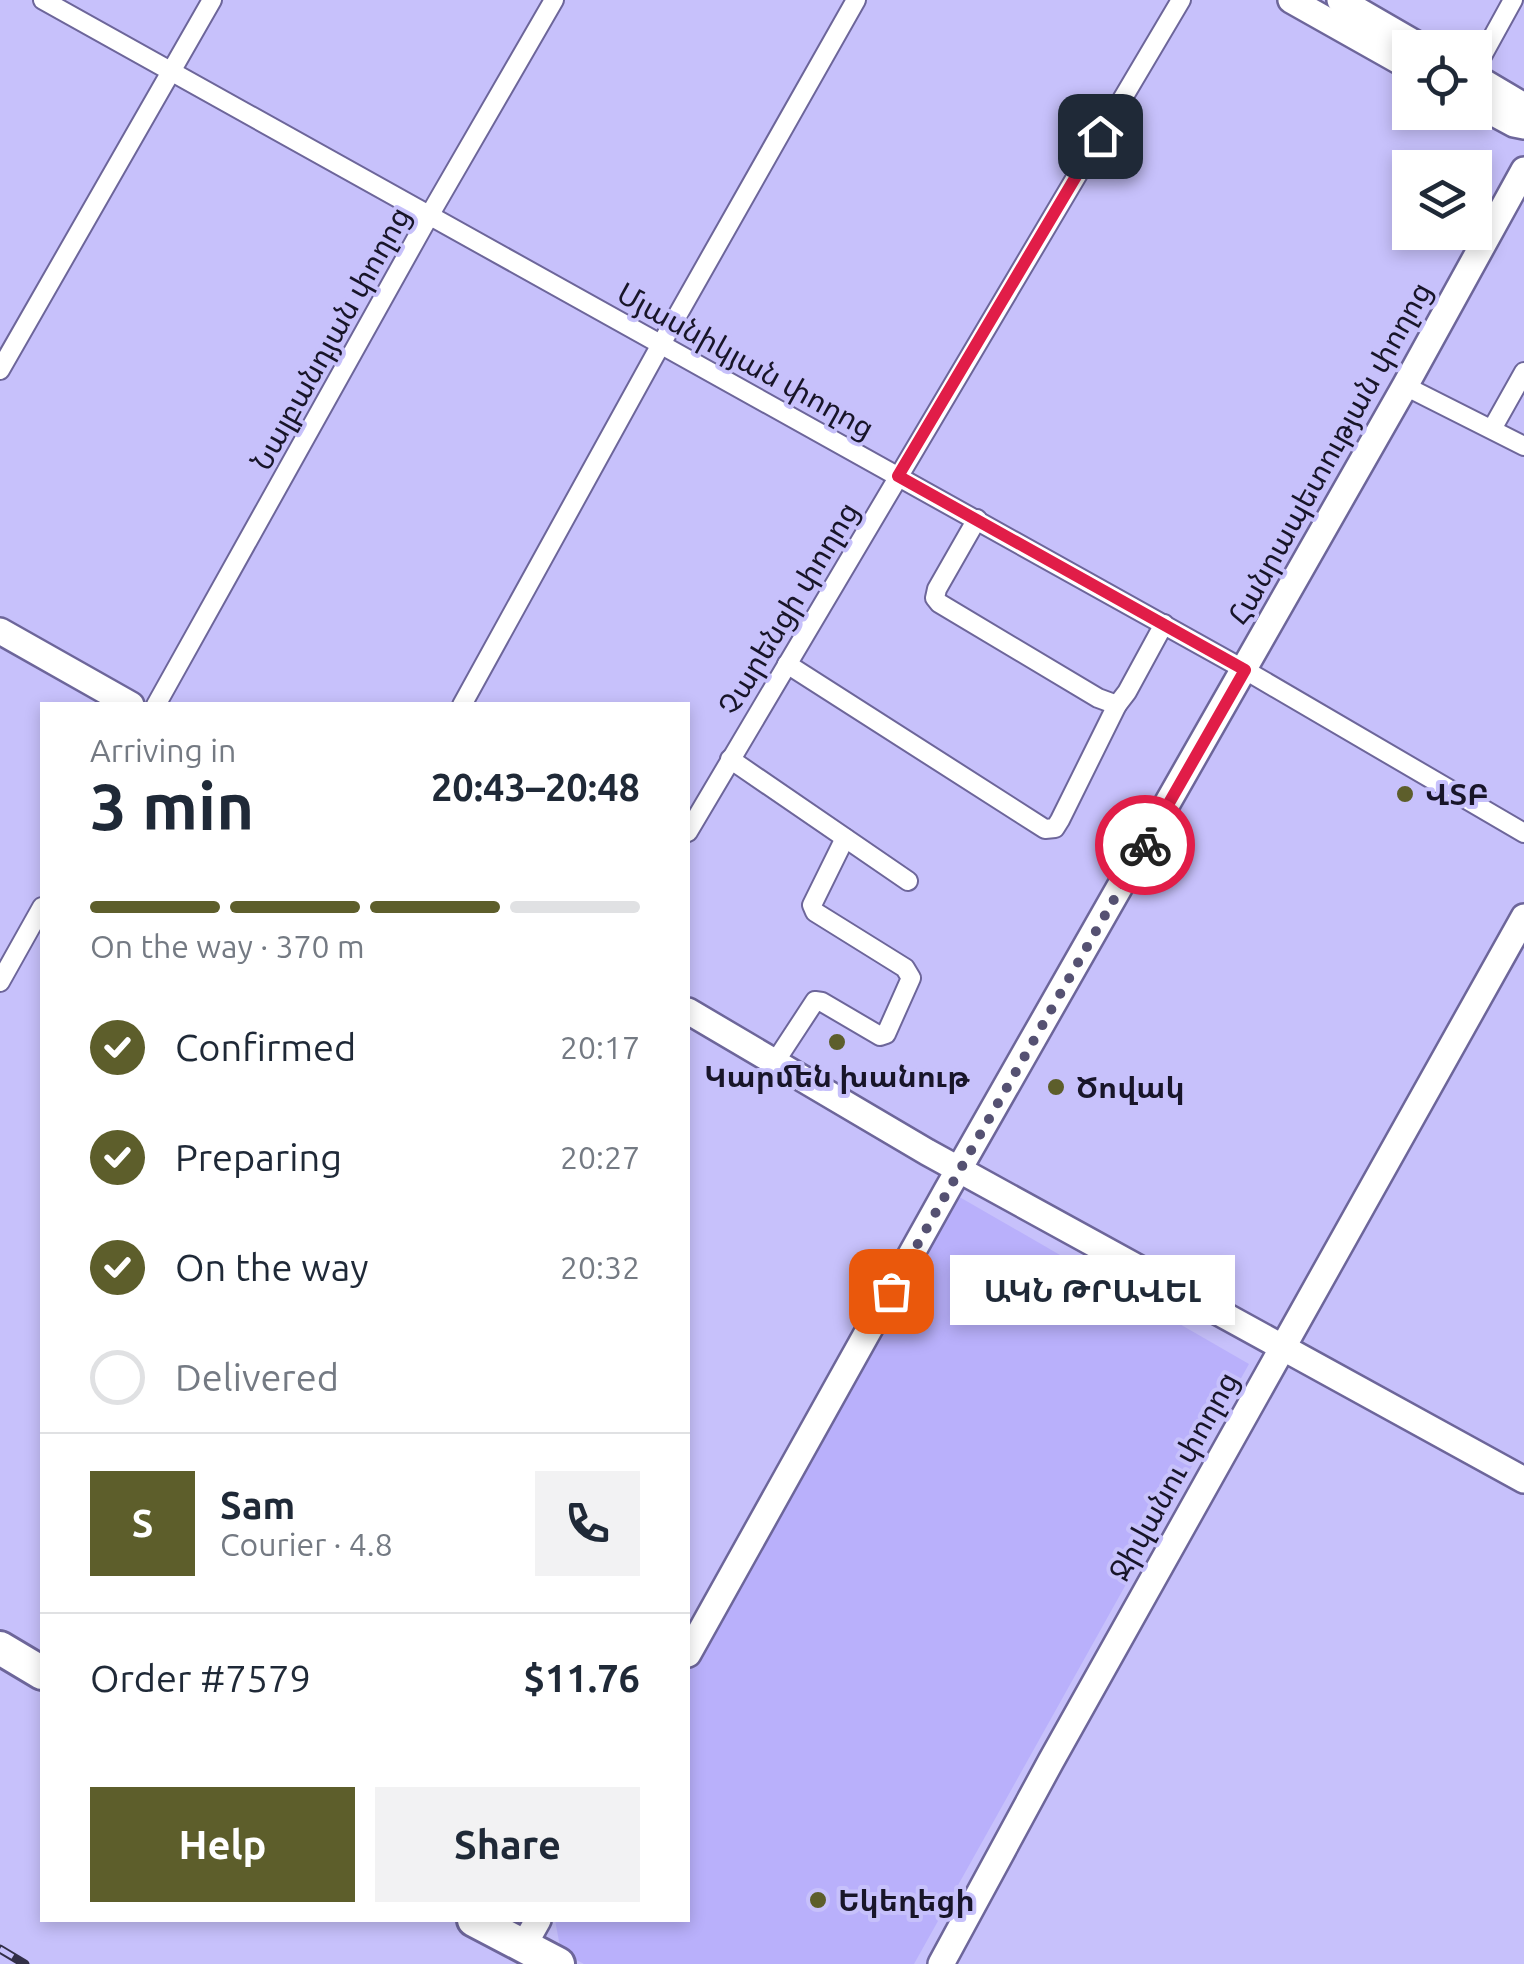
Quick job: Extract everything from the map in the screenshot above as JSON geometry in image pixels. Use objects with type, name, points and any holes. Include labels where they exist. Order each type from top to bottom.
[{"type":"highway","points":[[0,1648],[40,1672]]},
{"type":"highway","points":[[484,1922],[531,1932],[558,1964]]},
{"type":"street","name":"Մյասնիկյան փողոց","points":[[43,0],[1164,624],[1524,832]]},
{"type":"street","points":[[0,370],[212,0]]},
{"type":"street","name":"Նալբանդյան փողոց","points":[[158,702],[554,0]]},
{"type":"street","points":[[464,702],[856,0]]},
{"type":"street","name":"Չարենցի փողոց","points":[[690,829],[1180,0]]},
{"type":"street","points":[[1291,0],[1392,39]]},
{"type":"street","points":[[1340,0],[1392,50]]},
{"type":"street","points":[[1492,35],[1510,1]]},
{"type":"street","points":[[1492,87],[1524,106]]},
{"type":"street","points":[[1492,112],[1524,126]]},
{"type":"street","name":"Հանրապետության փողոց","points":[[690,1650],[1524,170]]},
{"type":"street","points":[[1492,430],[1524,372]]},
{"type":"street","points":[[1405,386],[1524,446]]},
{"type":"street","points":[[976,519],[934,598],[1098,698],[1117,704]]},
{"type":"street","points":[[787,664],[1045,829],[1055,828],[1117,704],[1164,624]]},
{"type":"street","points":[[0,631],[126,702]]},
{"type":"street","points":[[730,759],[908,881]]},
{"type":"street","points":[[774,1062],[815,1001],[880,1036],[886,1034],[911,978],[905,968],[815,912],[812,906],[845,838]]},
{"type":"street","points":[[0,982],[40,910]]},
{"type":"street","name":"Ջիվանու փողոց","points":[[942,1964],[1524,916]]},
{"type":"street","points":[[690,1012],[960,1169],[1524,1479]]},
{"type":"shaded area","points":[[956,1195],[1249,1364],[914,1964],[584,1964],[561,1952],[555,1922],[690,1922],[690,1666]]},
{"type":"railway","points":[[0,1949],[25,1964]]},
{"type":"way so far","points":[[891,1291],[1145,845]]},
{"type":"place","name":"ՎՏԲ","points":[[1405,794]]},
{"type":"place","name":"Կարմեն խանութ","points":[[837,1042]]},
{"type":"place","name":"Ծովակ","points":[[1056,1087]]},
{"type":"place","name":"ԱԿՆ ԹՐԱՎԵԼ","points":[[891,1291]]},
{"type":"place","name":"Եկեղեցի","points":[[818,1900]]},
{"type":"route","points":[[1100,136],[898,476],[1245,670],[1145,845]]}]
